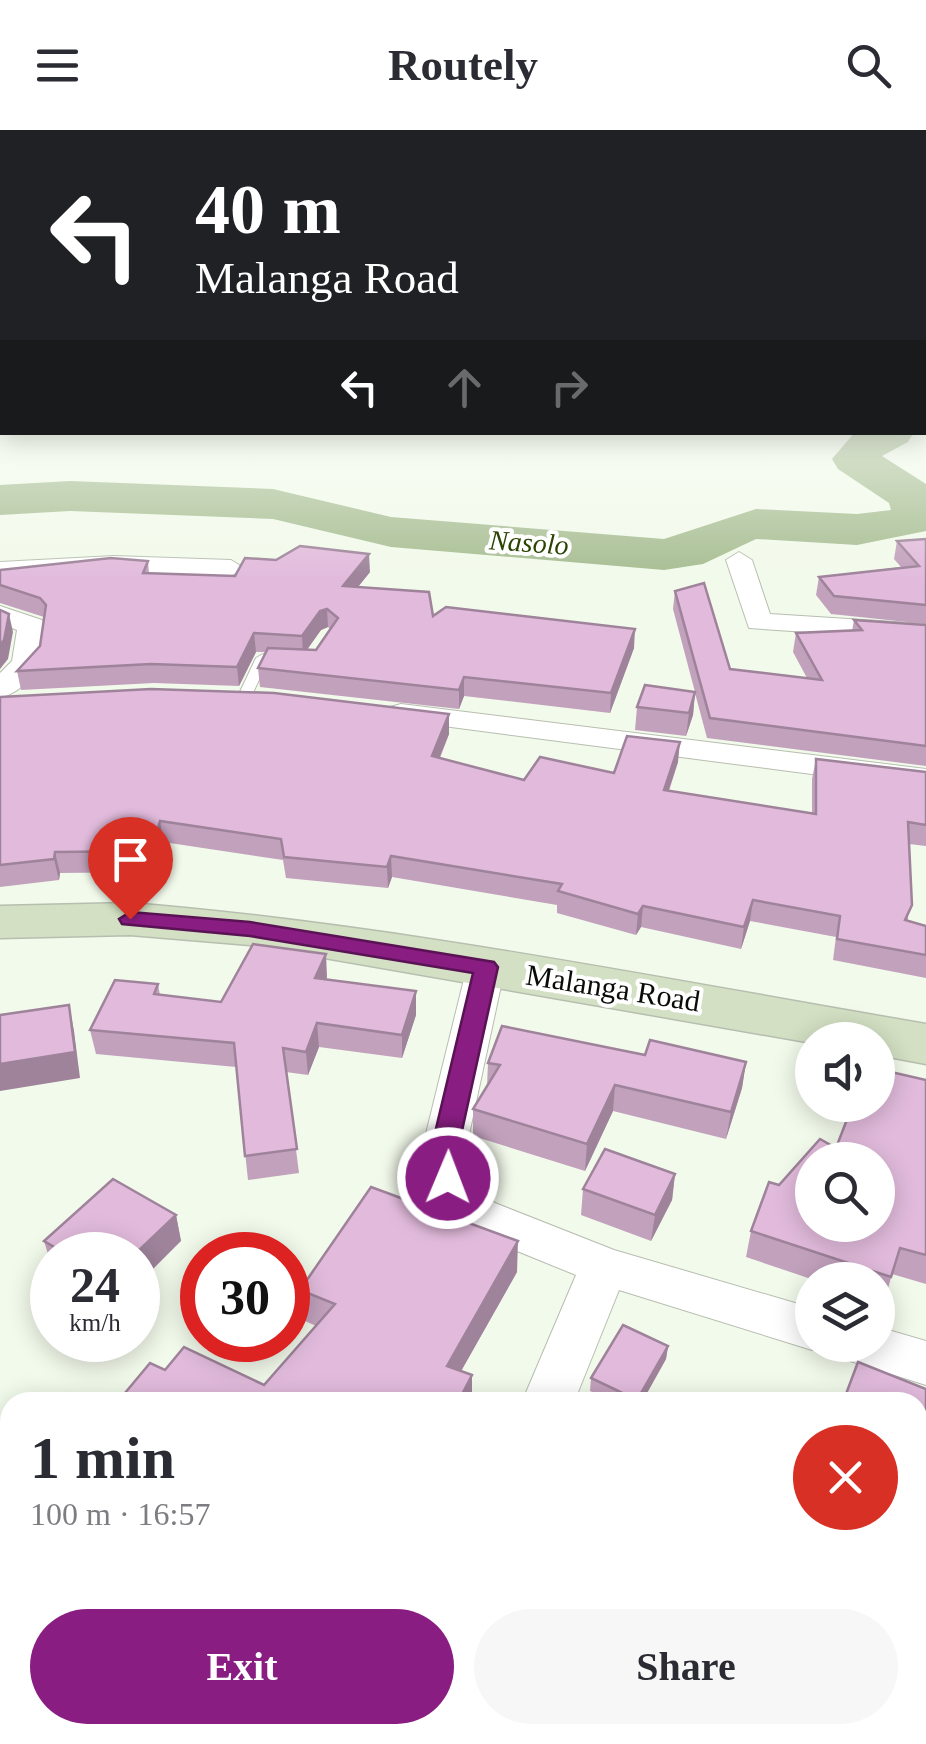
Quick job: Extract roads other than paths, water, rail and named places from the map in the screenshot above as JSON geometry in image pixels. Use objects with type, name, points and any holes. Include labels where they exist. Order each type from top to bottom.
[{"type":"street","points":[[739,560],[759,622],[926,632]]},
{"type":"street","points":[[0,570],[114,564],[231,568]]},
{"type":"street","points":[[0,614],[32,626],[26,664],[0,689]]},
{"type":"street","points":[[229,697],[276,700]]},
{"type":"street","points":[[0,704],[38,702]]},
{"type":"street","points":[[361,708],[926,780]]},
{"type":"street","name":"Malanga Road","points":[[0,922],[130,919],[250,929],[926,1044]]},
{"type":"street","points":[[486,967],[442,1158],[458,1199],[479,1216],[604,1266],[795,1324]]},
{"type":"street","points":[[552,1392],[604,1266]]},
{"type":"street","points":[[895,1354],[926,1363]]},
{"type":"lane","points":[[229,697],[263,658],[294,662]]},
{"type":"waterway","name":"Nasolo","points":[[0,500],[70,496],[273,504],[391,532],[675,554],[756,524],[857,529],[918,517],[911,496],[855,459],[867,444],[886,435]]}]
